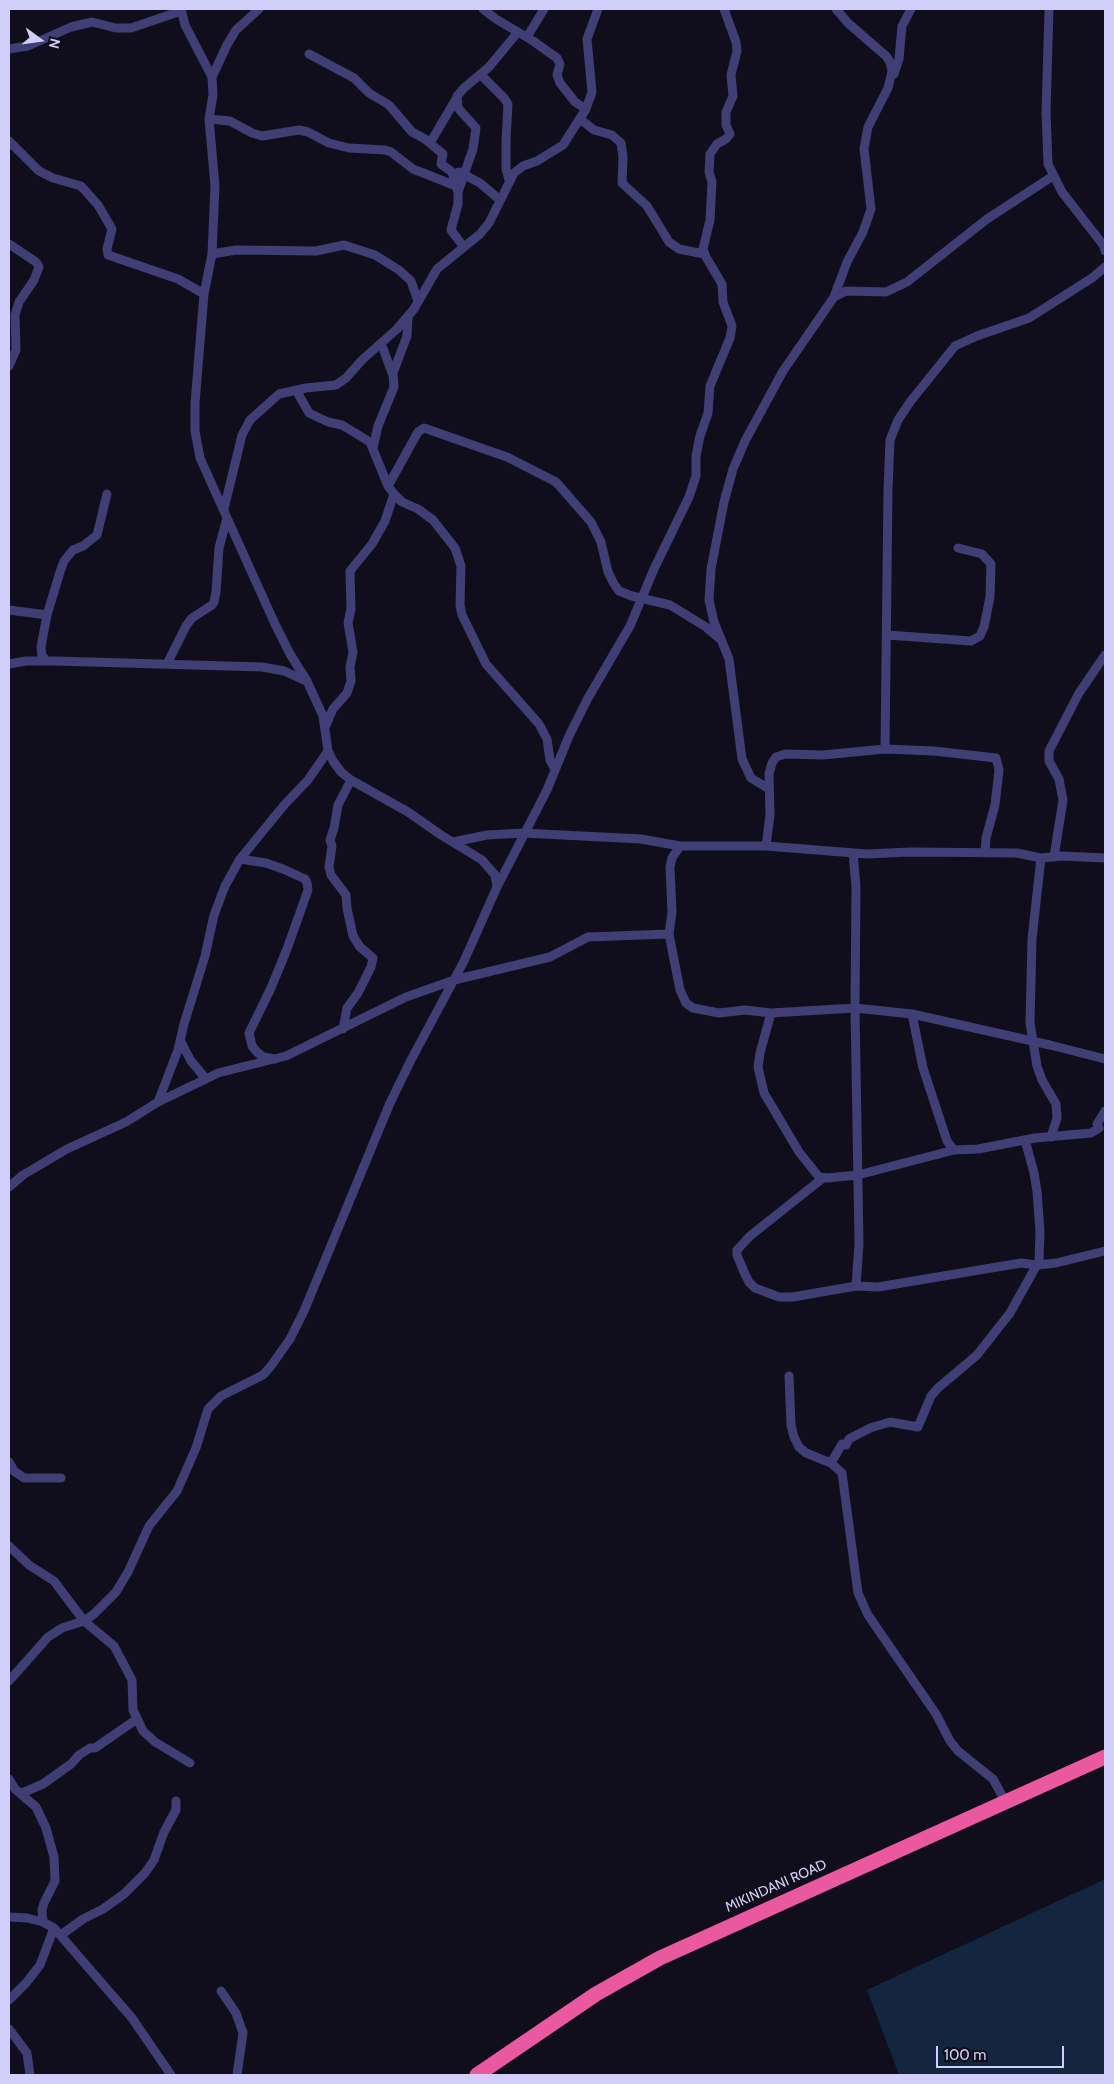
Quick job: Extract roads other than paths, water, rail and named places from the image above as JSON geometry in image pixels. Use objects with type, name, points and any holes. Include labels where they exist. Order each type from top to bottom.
[{"type":"highway","name":"MIKINDANI ROAD","points":[[477,2075],[596,1994],[660,1958],[1105,1757]]},
{"type":"street","points":[[212,76],[236,30],[259,9]]},
{"type":"street","points":[[483,9],[560,62],[557,75],[560,83],[575,102],[586,109]]},
{"type":"street","points":[[527,38],[544,9]]},
{"type":"street","points":[[224,508],[242,435],[250,420],[279,394],[336,385],[346,378],[362,360],[408,317],[437,269],[480,234],[495,214],[509,180],[518,168],[552,153],[563,145],[586,109],[592,92],[587,39],[598,9]]},
{"type":"street","points":[[9,1681],[48,1637],[62,1628],[84,1621],[94,1614],[122,1583],[146,1531],[177,1491],[196,1448],[208,1409],[221,1396],[263,1375],[272,1366],[290,1339],[304,1311],[390,1103],[454,980],[523,833],[547,790],[588,698],[619,647],[694,482],[700,436],[708,413],[710,386],[732,326],[723,302],[722,284],[704,254],[704,242],[710,220],[712,182],[709,172],[710,154],[717,144],[726,139],[730,134],[726,125],[726,112],[732,96],[731,75],[737,51],[736,42],[724,9]]},
{"type":"street","points":[[836,9],[848,23],[888,58],[892,65],[891,79]]},
{"type":"street","points":[[769,789],[751,778],[742,759],[729,659],[711,611],[709,584],[719,524],[733,469],[749,433],[783,371],[834,297],[847,262],[863,232],[871,210],[864,150],[868,127],[896,71],[902,26],[911,9]]},
{"type":"street","points":[[1049,9],[1047,154],[1053,176],[1062,192],[1104,246],[1105,251]]},
{"type":"street","points":[[9,49],[28,46],[71,27],[92,22],[116,28],[131,28],[181,10],[186,25],[212,76],[213,95],[209,119],[215,186],[212,254],[204,294],[196,379],[195,431],[200,458],[290,654],[307,681],[323,716],[328,751],[332,762],[340,772],[351,780],[408,812],[475,855],[491,869],[495,875],[497,887]]},
{"type":"street","points":[[430,143],[464,88],[493,64],[518,32]]},
{"type":"street","points":[[309,54],[354,78],[369,93],[389,105],[412,132],[443,154],[442,164],[452,172],[457,189],[458,204],[450,228],[452,234],[463,246]]},
{"type":"street","points":[[481,74],[508,104],[506,169],[509,180]]},
{"type":"street","points":[[456,99],[458,108],[476,128],[465,174],[457,189]]},
{"type":"street","points":[[209,119],[230,121],[252,133],[262,136],[299,130],[308,132],[329,143],[349,148],[385,150],[391,152],[413,169],[457,189]]},
{"type":"street","points":[[580,119],[594,130],[612,135],[620,144],[623,157],[622,183],[647,206],[669,242],[679,249],[704,254]]},
{"type":"street","points":[[9,141],[39,171],[53,178],[81,186],[98,205],[112,228],[107,249],[108,255],[185,282],[204,294]]},
{"type":"street","points":[[448,168],[465,174],[480,183],[500,200]]},
{"type":"street","points":[[834,297],[846,291],[886,292],[907,282],[987,219],[1053,176]]},
{"type":"street","points":[[9,244],[36,262],[39,267],[34,280],[19,302],[15,315],[16,350],[9,366]]},
{"type":"street","points":[[212,254],[236,250],[316,251],[344,245],[375,255],[399,270],[411,281],[418,301]]},
{"type":"street","points":[[884,748],[890,440],[898,420],[955,346],[977,336],[1029,318],[1092,278],[1105,267]]},
{"type":"street","points":[[392,373],[407,336],[408,317]]},
{"type":"street","points":[[373,448],[378,426],[394,387],[392,373],[381,343]]},
{"type":"street","points":[[296,390],[309,413],[328,422],[346,427],[366,439],[373,448],[388,486],[394,494],[402,502],[418,509],[433,520],[455,548],[461,566],[460,605],[462,615],[480,653],[494,674],[539,724],[547,739],[550,760],[555,769]]},
{"type":"street","points":[[388,486],[418,432],[424,428],[507,457],[549,478],[562,488],[598,532],[614,584],[625,594],[664,602],[706,627],[721,640]]},
{"type":"street","points":[[47,661],[42,656],[41,648],[47,615],[64,561],[73,550],[92,541],[99,531],[107,494]]},
{"type":"street","points":[[325,728],[330,715],[347,692],[351,681],[350,667],[353,652],[348,623],[351,609],[350,571],[372,544],[385,521],[394,494]]},
{"type":"street","points":[[167,664],[192,618],[214,602],[219,548],[227,518]]},
{"type":"street","points":[[887,635],[971,641],[980,636],[985,624],[990,597],[992,568],[990,561],[985,556],[958,548]]},
{"type":"street","points":[[9,610],[47,615]]},
{"type":"street","points":[[1054,857],[1063,800],[1061,785],[1049,761],[1049,751],[1079,693],[1105,654]]},
{"type":"street","points":[[9,664],[47,661],[262,667],[284,670],[307,681]]},
{"type":"street","points":[[766,846],[770,815],[769,789],[772,763],[780,755],[850,754],[884,748],[996,758],[999,770],[993,812],[986,838],[986,853]]},
{"type":"street","points":[[158,1102],[181,1042],[184,1024],[205,956],[214,915],[224,886],[240,859],[316,770],[328,751]]},
{"type":"street","points":[[343,1029],[347,1008],[358,993],[371,967],[373,958],[356,941],[347,908],[346,895],[328,867],[332,846],[330,840],[338,805],[351,780]]},
{"type":"street","points":[[453,842],[487,835],[523,833],[642,839],[680,846],[766,846],[853,853],[986,853],[1027,854],[1041,858],[1105,858]]},
{"type":"street","points":[[680,846],[672,858],[670,867],[672,912],[669,934],[680,990],[689,1006],[698,1010],[719,1013],[745,1010],[771,1013],[855,1008],[912,1014],[1105,1059]]},
{"type":"street","points":[[853,853],[856,887],[855,1008],[859,1244],[856,1286]]},
{"type":"street","points":[[1041,858],[1032,939],[1030,1022],[1040,1076],[1056,1104],[1057,1118],[1051,1137]]},
{"type":"street","points":[[240,859],[266,863],[283,869],[305,879],[307,883],[308,890],[288,949],[272,988],[249,1033],[252,1046],[257,1052],[263,1057],[275,1059]]},
{"type":"street","points":[[9,1187],[23,1175],[43,1163],[126,1122],[158,1102],[218,1073],[275,1059],[343,1029],[406,997],[454,980],[550,957],[588,937],[669,934]]},
{"type":"street","points":[[771,1013],[758,1066],[764,1093],[799,1152],[819,1178],[858,1175],[954,1150],[978,1149],[1025,1140],[1091,1134],[1099,1128],[1097,1124],[1105,1111]]},
{"type":"street","points":[[912,1014],[923,1068],[947,1140],[954,1150]]},
{"type":"street","points":[[181,1042],[191,1061],[206,1079]]},
{"type":"street","points":[[831,1463],[842,1444],[846,1445],[849,1439],[870,1428],[890,1422],[918,1427],[931,1396],[988,1342],[1010,1313],[1038,1265],[1040,1248],[1037,1191],[1025,1140]]},
{"type":"street","points":[[823,1178],[750,1236],[737,1250],[737,1255],[751,1285],[779,1297],[799,1296],[856,1286],[878,1287],[1021,1263],[1038,1265],[1070,1260],[1105,1251]]},
{"type":"street","points":[[789,1376],[791,1425],[799,1447],[806,1453],[831,1463],[842,1473],[854,1574],[858,1593],[868,1615],[936,1714],[950,1741],[958,1751],[993,1779],[1006,1801]]},
{"type":"street","points":[[10,1467],[20,1476],[29,1479],[61,1478]]},
{"type":"street","points":[[9,1546],[24,1561],[54,1581],[84,1621],[114,1646],[130,1676],[133,1710],[143,1730],[155,1742],[190,1762]]},
{"type":"street","points":[[22,1793],[43,1784],[72,1764],[79,1755],[90,1748],[95,1748],[137,1719]]},
{"type":"street","points":[[9,1779],[15,1789],[22,1793],[36,1807],[46,1828],[56,1873],[52,1888],[42,1910],[43,1922]]},
{"type":"street","points":[[36,1807],[38,1794],[43,1784]]},
{"type":"street","points":[[61,1935],[124,1894],[145,1873],[154,1860],[164,1832],[176,1810],[176,1802]]},
{"type":"street","points":[[9,1917],[27,1918],[43,1922],[54,1928],[132,2018],[171,2075]]},
{"type":"street","points":[[9,2000],[26,1984],[40,1965],[54,1928]]},
{"type":"street","points":[[221,1991],[236,2013],[243,2033],[237,2075]]},
{"type":"street","points":[[9,2029],[27,2053],[30,2075]]},
{"type":"water","points":[[1105,1879],[1105,2075],[899,2075],[867,1990]]}]
